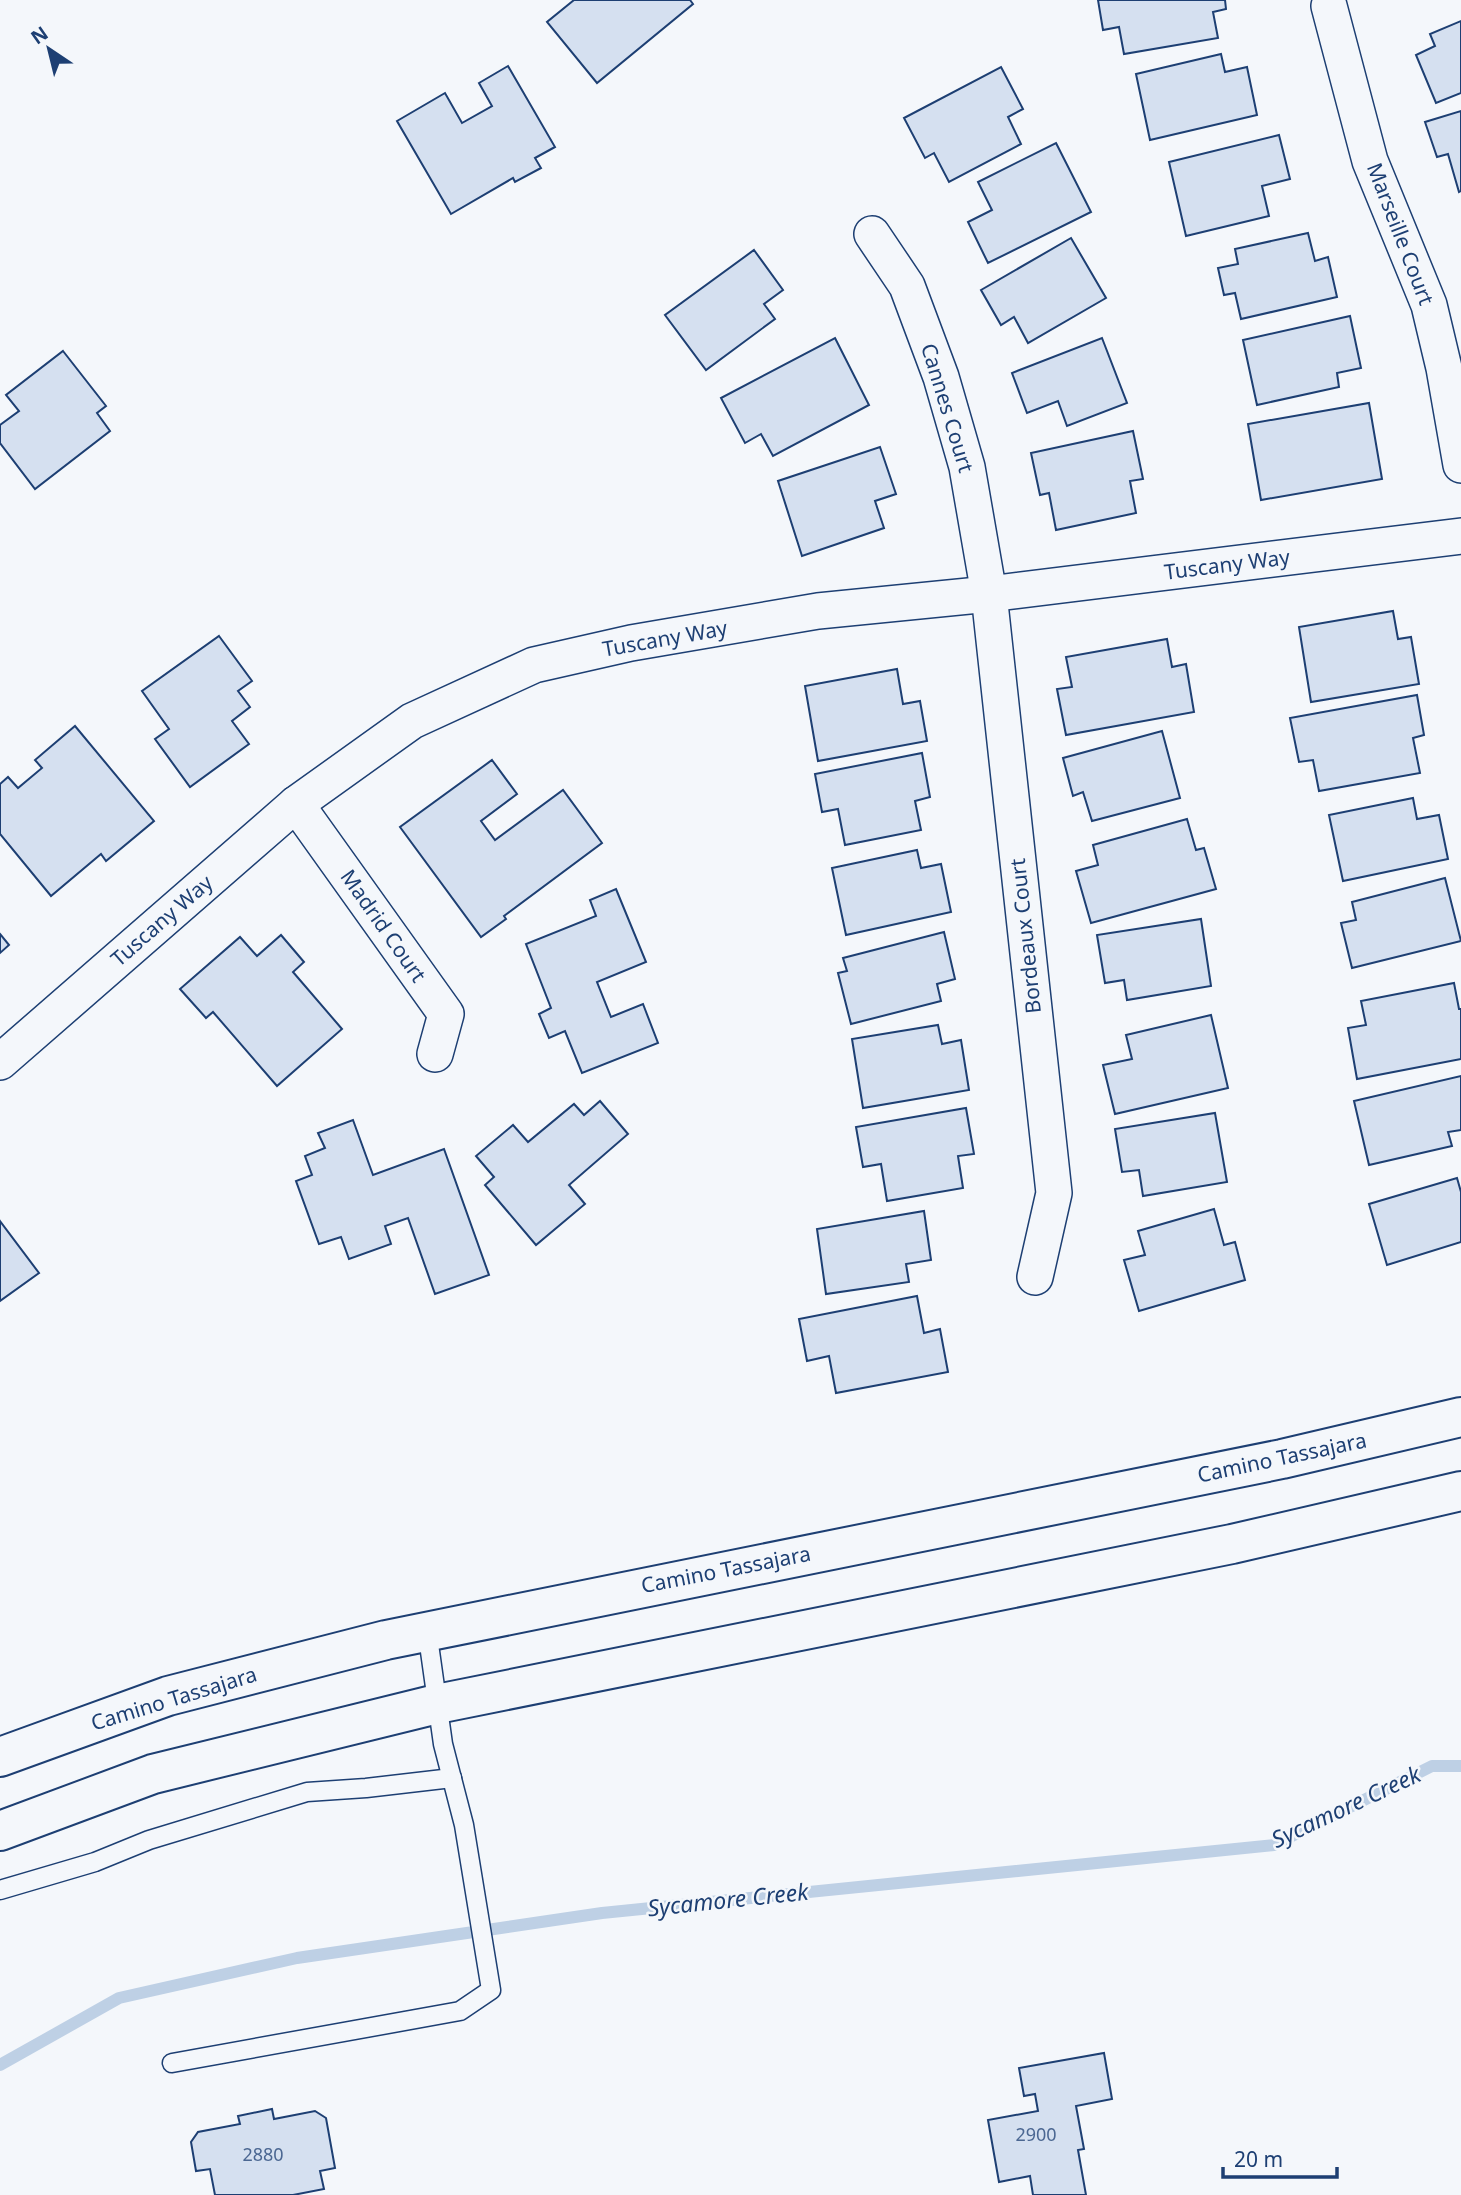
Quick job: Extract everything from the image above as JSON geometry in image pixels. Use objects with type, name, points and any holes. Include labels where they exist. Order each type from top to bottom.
[{"type":"main road","name":"Camino Tassajara","points":[[0,1757],[168,1696],[427,1630],[1282,1459],[1461,1417]]},
{"type":"main road","points":[[0,1831],[153,1774],[437,1704],[1232,1544],[1461,1491]]},
{"type":"street","name":"Marseille Court","points":[[1329,6],[1370,160],[1429,305],[1444,368],[1461,466]]},
{"type":"street","name":"Cannes Court","points":[[872,234],[907,286],[941,377],[967,467],[989,594]]},
{"type":"street","name":"Tuscany Way","points":[[0,1062],[296,804],[412,720],[534,665],[631,643],[818,611],[989,594],[1461,536]]},
{"type":"street","name":"Bordeaux Court","points":[[989,594],[1054,1193],[1035,1277]]},
{"type":"street","name":"Madrid Court","points":[[296,804],[446,1014],[435,1054]]},
{"type":"lane","points":[[172,2063],[460,2011],[491,1990],[466,1840],[443,1744],[427,1630]]},
{"type":"lane","points":[[0,1890],[95,1862],[149,1840],[307,1792],[452,1778]]},
{"type":"building","points":[[574,0],[690,0],[693,4],[597,83],[547,22]]},
{"type":"building","points":[[1098,0],[1225,0],[1226,9],[1213,12],[1218,38],[1124,54],[1119,27],[1103,30]]},
{"type":"building","points":[[1461,21],[1461,93],[1436,103],[1416,55],[1435,46],[1430,34]]},
{"type":"building","points":[[1221,54],[1225,72],[1247,67],[1257,115],[1150,140],[1136,74]]},
{"type":"building","points":[[508,66],[555,147],[535,158],[541,168],[515,182],[513,178],[451,214],[397,121],[445,93],[462,123],[492,106],[479,83]]},
{"type":"building","points":[[1001,67],[1023,109],[1008,117],[1021,144],[949,182],[934,153],[925,158],[904,118]]},
{"type":"building","points":[[1461,111],[1459,192],[1448,154],[1437,157],[1425,122]]},
{"type":"building","points":[[1279,135],[1290,179],[1262,186],[1269,216],[1186,236],[1169,162]]},
{"type":"building","points":[[1056,143],[1091,212],[988,263],[968,222],[992,210],[978,182]]},
{"type":"building","points":[[1308,233],[1315,261],[1328,257],[1337,297],[1241,319],[1235,293],[1224,295],[1218,268],[1238,264],[1235,249]]},
{"type":"building","points":[[1071,238],[1106,298],[1028,343],[1014,317],[1001,325],[981,290]]},
{"type":"building","points":[[754,250],[783,290],[764,304],[775,319],[706,370],[665,315]]},
{"type":"building","points":[[1350,316],[1361,368],[1337,373],[1339,387],[1257,405],[1243,340]]},
{"type":"building","points":[[835,338],[869,405],[773,456],[761,434],[745,443],[721,398]]},
{"type":"building","points":[[1102,338],[1127,403],[1067,426],[1058,401],[1027,413],[1012,373]]},
{"type":"building","points":[[63,351],[106,406],[97,413],[110,431],[35,489],[0,443],[0,425],[19,411],[6,395]]},
{"type":"building","points":[[1369,403],[1382,479],[1261,500],[1248,424]]},
{"type":"building","points":[[1133,431],[1143,479],[1130,481],[1136,513],[1056,530],[1049,493],[1040,495],[1031,453]]},
{"type":"building","points":[[880,447],[896,494],[875,501],[884,528],[802,556],[778,481]]},
{"type":"building","points":[[1393,611],[1398,639],[1411,637],[1419,684],[1311,702],[1299,627]]},
{"type":"building","points":[[219,636],[252,681],[238,691],[250,707],[232,721],[249,744],[190,787],[155,739],[169,729],[142,691]]},
{"type":"building","points":[[1167,639],[1172,667],[1186,664],[1194,712],[1066,735],[1057,689],[1072,687],[1066,657]]},
{"type":"building","points":[[897,669],[903,704],[920,701],[927,741],[818,761],[805,686]]},
{"type":"building","points":[[1417,695],[1424,735],[1413,738],[1420,773],[1319,791],[1313,760],[1299,762],[1290,718]]},
{"type":"building","points":[[75,726],[154,821],[106,861],[101,854],[51,896],[0,834],[0,784],[8,777],[18,788],[42,768],[35,760]]},
{"type":"building","points":[[1162,731],[1180,798],[1092,821],[1083,792],[1073,796],[1063,758]]},
{"type":"building","points":[[922,753],[930,797],[915,801],[921,830],[845,845],[838,809],[822,812],[815,774]]},
{"type":"building","points":[[492,760],[517,794],[481,821],[495,840],[563,790],[602,843],[504,916],[506,919],[481,937],[400,827]]},
{"type":"building","points":[[1413,798],[1417,819],[1439,815],[1448,859],[1343,881],[1329,815]]},
{"type":"building","points":[[1187,819],[1196,850],[1204,848],[1216,889],[1091,923],[1076,871],[1098,865],[1093,845]]},
{"type":"building","points":[[917,850],[921,868],[941,864],[951,912],[846,935],[832,868]]},
{"type":"building","points":[[1445,878],[1461,941],[1352,968],[1341,923],[1356,920],[1352,902]]},
{"type":"building","points":[[616,889],[646,962],[597,982],[611,1017],[643,1004],[658,1043],[582,1073],[565,1031],[549,1038],[539,1014],[551,1008],[526,944],[596,916],[590,900]]},
{"type":"building","points":[[1201,919],[1211,986],[1127,1000],[1124,980],[1105,983],[1097,935]]},
{"type":"building","points":[[944,932],[955,979],[937,984],[941,1001],[851,1024],[838,973],[847,971],[843,958]]},
{"type":"building","points":[[0,934],[9,945],[0,953]]},
{"type":"building","points":[[281,935],[304,962],[293,972],[342,1029],[277,1086],[213,1012],[206,1018],[180,989],[240,937],[257,956]]},
{"type":"building","points":[[1454,983],[1461,1009],[1461,1059],[1357,1079],[1348,1028],[1366,1025],[1361,1001]]},
{"type":"building","points":[[1211,1015],[1228,1088],[1115,1114],[1103,1065],[1132,1059],[1126,1035]]},
{"type":"building","points":[[938,1025],[942,1044],[961,1040],[969,1090],[863,1108],[852,1039]]},
{"type":"building","points":[[1461,1076],[1461,1130],[1448,1132],[1452,1146],[1369,1165],[1354,1101]]},
{"type":"building","points":[[600,1101],[628,1134],[569,1185],[585,1204],[536,1245],[485,1185],[494,1177],[476,1156],[513,1125],[528,1142],[574,1104],[584,1115]]},
{"type":"building","points":[[966,1108],[974,1154],[958,1156],[963,1188],[887,1201],[881,1164],[863,1167],[856,1127]]},
{"type":"building","points":[[1215,1113],[1227,1182],[1143,1196],[1139,1170],[1122,1172],[1115,1129]]},
{"type":"building","points":[[353,1120],[373,1175],[444,1149],[489,1275],[435,1294],[408,1218],[385,1226],[391,1244],[349,1259],[341,1237],[319,1244],[296,1181],[312,1175],[305,1156],[325,1148],[318,1133]]},
{"type":"building","points":[[1457,1178],[1461,1192],[1461,1242],[1387,1265],[1369,1204]]},
{"type":"building","points":[[1214,1209],[1224,1245],[1235,1242],[1245,1280],[1139,1311],[1124,1260],[1145,1255],[1138,1231]]},
{"type":"building","points":[[924,1211],[931,1260],[906,1264],[909,1282],[826,1294],[817,1229]]},
{"type":"building","points":[[0,1221],[39,1273],[0,1301]]},
{"type":"building","points":[[917,1296],[924,1333],[940,1329],[948,1372],[836,1393],[829,1356],[807,1361],[799,1319]]},
{"type":"building","points":[[1104,2053],[1112,2099],[1076,2106],[1084,2149],[1078,2150],[1086,2195],[1033,2195],[1030,2176],[999,2182],[988,2120],[1038,2111],[1035,2094],[1024,2096],[1019,2068]]},
{"type":"building","points":[[272,2109],[274,2119],[315,2111],[326,2118],[335,2168],[320,2171],[324,2189],[293,2195],[215,2195],[210,2169],[196,2171],[191,2142],[198,2132],[240,2124],[238,2116]]},
{"type":"waterway","name":"Sycamore Creek","points":[[0,2065],[119,1998],[297,1958],[602,1913],[1274,1845],[1432,1766],[1461,1766]]}]
